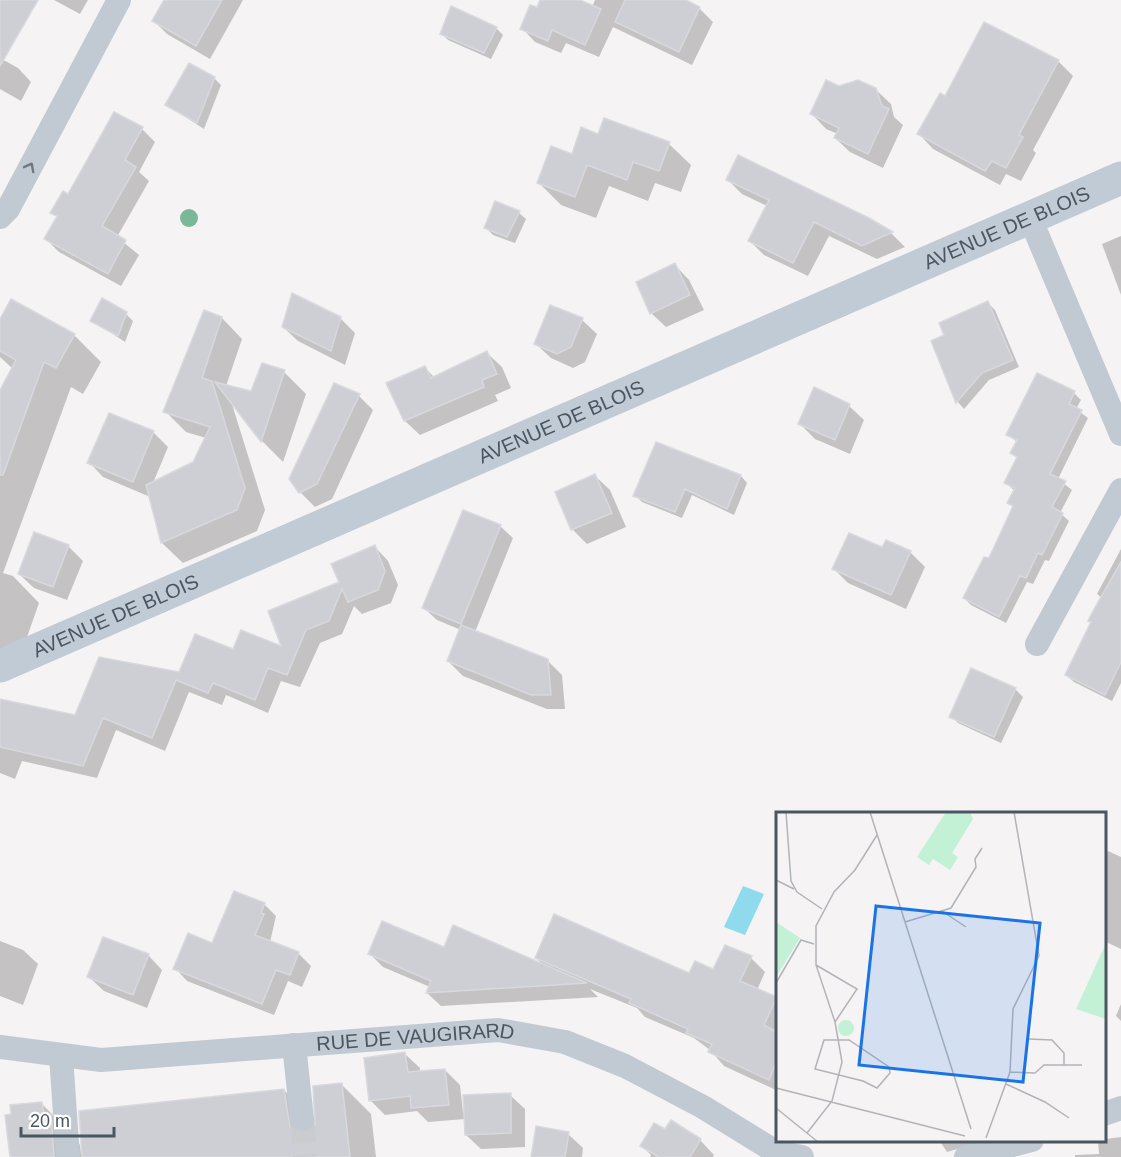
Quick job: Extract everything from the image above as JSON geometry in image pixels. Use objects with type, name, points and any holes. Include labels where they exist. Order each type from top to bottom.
[{"type":"main road","name":"AVENUE DE BLOIS","points":[[0,666],[1121,178]]},
{"type":"street","points":[[0,217],[8,209],[119,0]]},
{"type":"street","points":[[1030,218],[1121,434]]},
{"type":"street","points":[[1037,644],[1121,490]]},
{"type":"street","name":"RUE DE VAUGIRARD","points":[[0,1047],[101,1060],[498,1030],[565,1042],[625,1066],[703,1107],[776,1152],[802,1157]]},
{"type":"street","points":[[294,1045],[302,1119]]},
{"type":"street","points":[[61,1056],[68,1157]]},
{"type":"street","points":[[1106,1113],[1121,1108]]},
{"type":"street","points":[[966,1157],[1024,1142]]},
{"type":"water","points":[[743,886],[764,894],[745,935],[724,927]]},
{"type":"building","points":[[0,0],[38,0],[0,66]]},
{"type":"building","points":[[164,0],[222,0],[196,46],[152,21]]},
{"type":"building","points":[[540,0],[580,0],[601,9],[585,45],[552,30],[548,41],[520,29],[530,5],[537,7]]},
{"type":"building","points":[[625,0],[686,0],[700,7],[679,52],[615,22]]},
{"type":"building","points":[[451,6],[497,27],[484,53],[440,34]]},
{"type":"building","points":[[984,22],[1059,60],[1019,135],[1023,137],[1006,168],[992,161],[985,171],[917,134],[940,93],[945,96]]},
{"type":"building","points":[[189,63],[215,77],[197,123],[165,105]]},
{"type":"building","points":[[826,80],[839,86],[858,80],[876,88],[882,106],[889,109],[868,154],[834,138],[839,128],[810,114]]},
{"type":"building","points":[[114,112],[143,127],[125,160],[136,167],[102,226],[126,240],[108,274],[44,239],[57,216],[50,213],[63,191],[68,194]]},
{"type":"building","points":[[604,118],[670,142],[659,171],[633,162],[627,180],[587,165],[575,197],[537,183],[551,146],[572,154],[581,127],[598,134]]},
{"type":"building","points":[[738,155],[869,218],[893,232],[862,246],[814,222],[793,263],[748,241],[769,200],[726,180]]},
{"type":"building","points":[[495,201],[520,211],[507,237],[484,228]]},
{"type":"building","points":[[675,263],[690,295],[650,314],[636,282]]},
{"type":"building","points":[[292,293],[341,317],[331,351],[282,327]]},
{"type":"building","points":[[102,298],[127,312],[118,336],[90,321]]},
{"type":"building","points":[[11,299],[75,334],[56,368],[44,362],[3,475],[0,475],[0,390],[16,360],[0,351],[0,319]]},
{"type":"building","points":[[988,301],[1013,360],[982,373],[956,403],[931,341],[944,335],[939,323]]},
{"type":"building","points":[[550,305],[583,318],[571,347],[557,354],[534,344]]},
{"type":"building","points":[[204,310],[222,317],[202,378],[212,381],[245,488],[237,510],[161,543],[146,485],[193,462],[210,427],[163,412]]},
{"type":"building","points":[[487,351],[497,374],[482,380],[484,387],[404,421],[386,383],[425,366],[431,378]]},
{"type":"building","points":[[262,363],[285,370],[261,442],[215,382],[251,391]]},
{"type":"building","points":[[1037,373],[1075,391],[1069,404],[1082,410],[1050,474],[1066,481],[1052,507],[1063,513],[1042,555],[1038,553],[1026,578],[1020,576],[999,617],[963,598],[984,557],[989,558],[1013,506],[1007,503],[1015,488],[1004,483],[1017,457],[1010,453],[1017,440],[1006,435]]},
{"type":"building","points":[[334,383],[360,394],[317,484],[299,493],[289,479]]},
{"type":"building","points":[[814,387],[850,404],[835,440],[798,424]]},
{"type":"building","points":[[109,413],[154,431],[133,482],[87,463]]},
{"type":"building","points":[[656,442],[741,475],[727,509],[685,489],[675,512],[633,496]]},
{"type":"building","points":[[595,474],[612,513],[571,530],[555,492]]},
{"type":"building","points":[[463,510],[501,525],[461,624],[422,608]]},
{"type":"building","points":[[34,532],[69,545],[53,587],[18,574]]},
{"type":"building","points":[[849,533],[882,547],[886,540],[911,551],[891,595],[832,569]]},
{"type":"building","points":[[375,545],[385,571],[378,590],[348,602],[342,589],[329,621],[306,630],[287,675],[268,668],[255,700],[213,683],[208,693],[176,680],[152,738],[103,718],[83,766],[0,747],[0,699],[75,715],[99,657],[179,672],[195,634],[233,649],[241,630],[281,646],[268,611],[339,582],[331,564]]},
{"type":"building","points":[[1121,562],[1121,662],[1105,695],[1065,675],[1091,622],[1088,621]]},
{"type":"building","points":[[461,625],[548,659],[551,695],[531,695],[447,661]]},
{"type":"building","points":[[971,668],[1016,688],[994,737],[949,717]]},
{"type":"building","points":[[234,891],[265,903],[261,913],[264,914],[255,935],[299,952],[290,975],[276,970],[262,1004],[173,969],[188,933],[212,943]]},
{"type":"building","points":[[554,914],[689,973],[695,961],[713,969],[725,945],[752,956],[740,981],[776,997],[764,1025],[776,1031],[776,1062],[769,1080],[708,1052],[712,1044],[686,1033],[688,1029],[629,1003],[631,999],[535,958]]},
{"type":"building","points":[[382,921],[444,947],[453,925],[587,983],[426,993],[431,981],[368,954]]},
{"type":"building","points":[[103,937],[149,954],[133,995],[87,977]]},
{"type":"building","points":[[405,1052],[408,1072],[445,1069],[449,1105],[411,1108],[410,1096],[369,1101],[364,1058]]},
{"type":"building","points":[[342,1083],[350,1157],[82,1157],[79,1111],[284,1089],[290,1127],[303,1133],[310,1131],[315,1124],[313,1086]]},
{"type":"building","points":[[511,1093],[511,1133],[465,1135],[463,1095]]},
{"type":"building","points":[[42,1102],[44,1114],[51,1114],[54,1157],[10,1157],[5,1115],[11,1114],[10,1105]]},
{"type":"building","points":[[671,1120],[701,1139],[690,1157],[659,1157],[640,1146],[654,1123],[665,1129]]},
{"type":"building","points":[[536,1126],[569,1132],[565,1157],[531,1157]]},
{"type":"tunnel","points":[[302,1119],[305,1157]]}]
